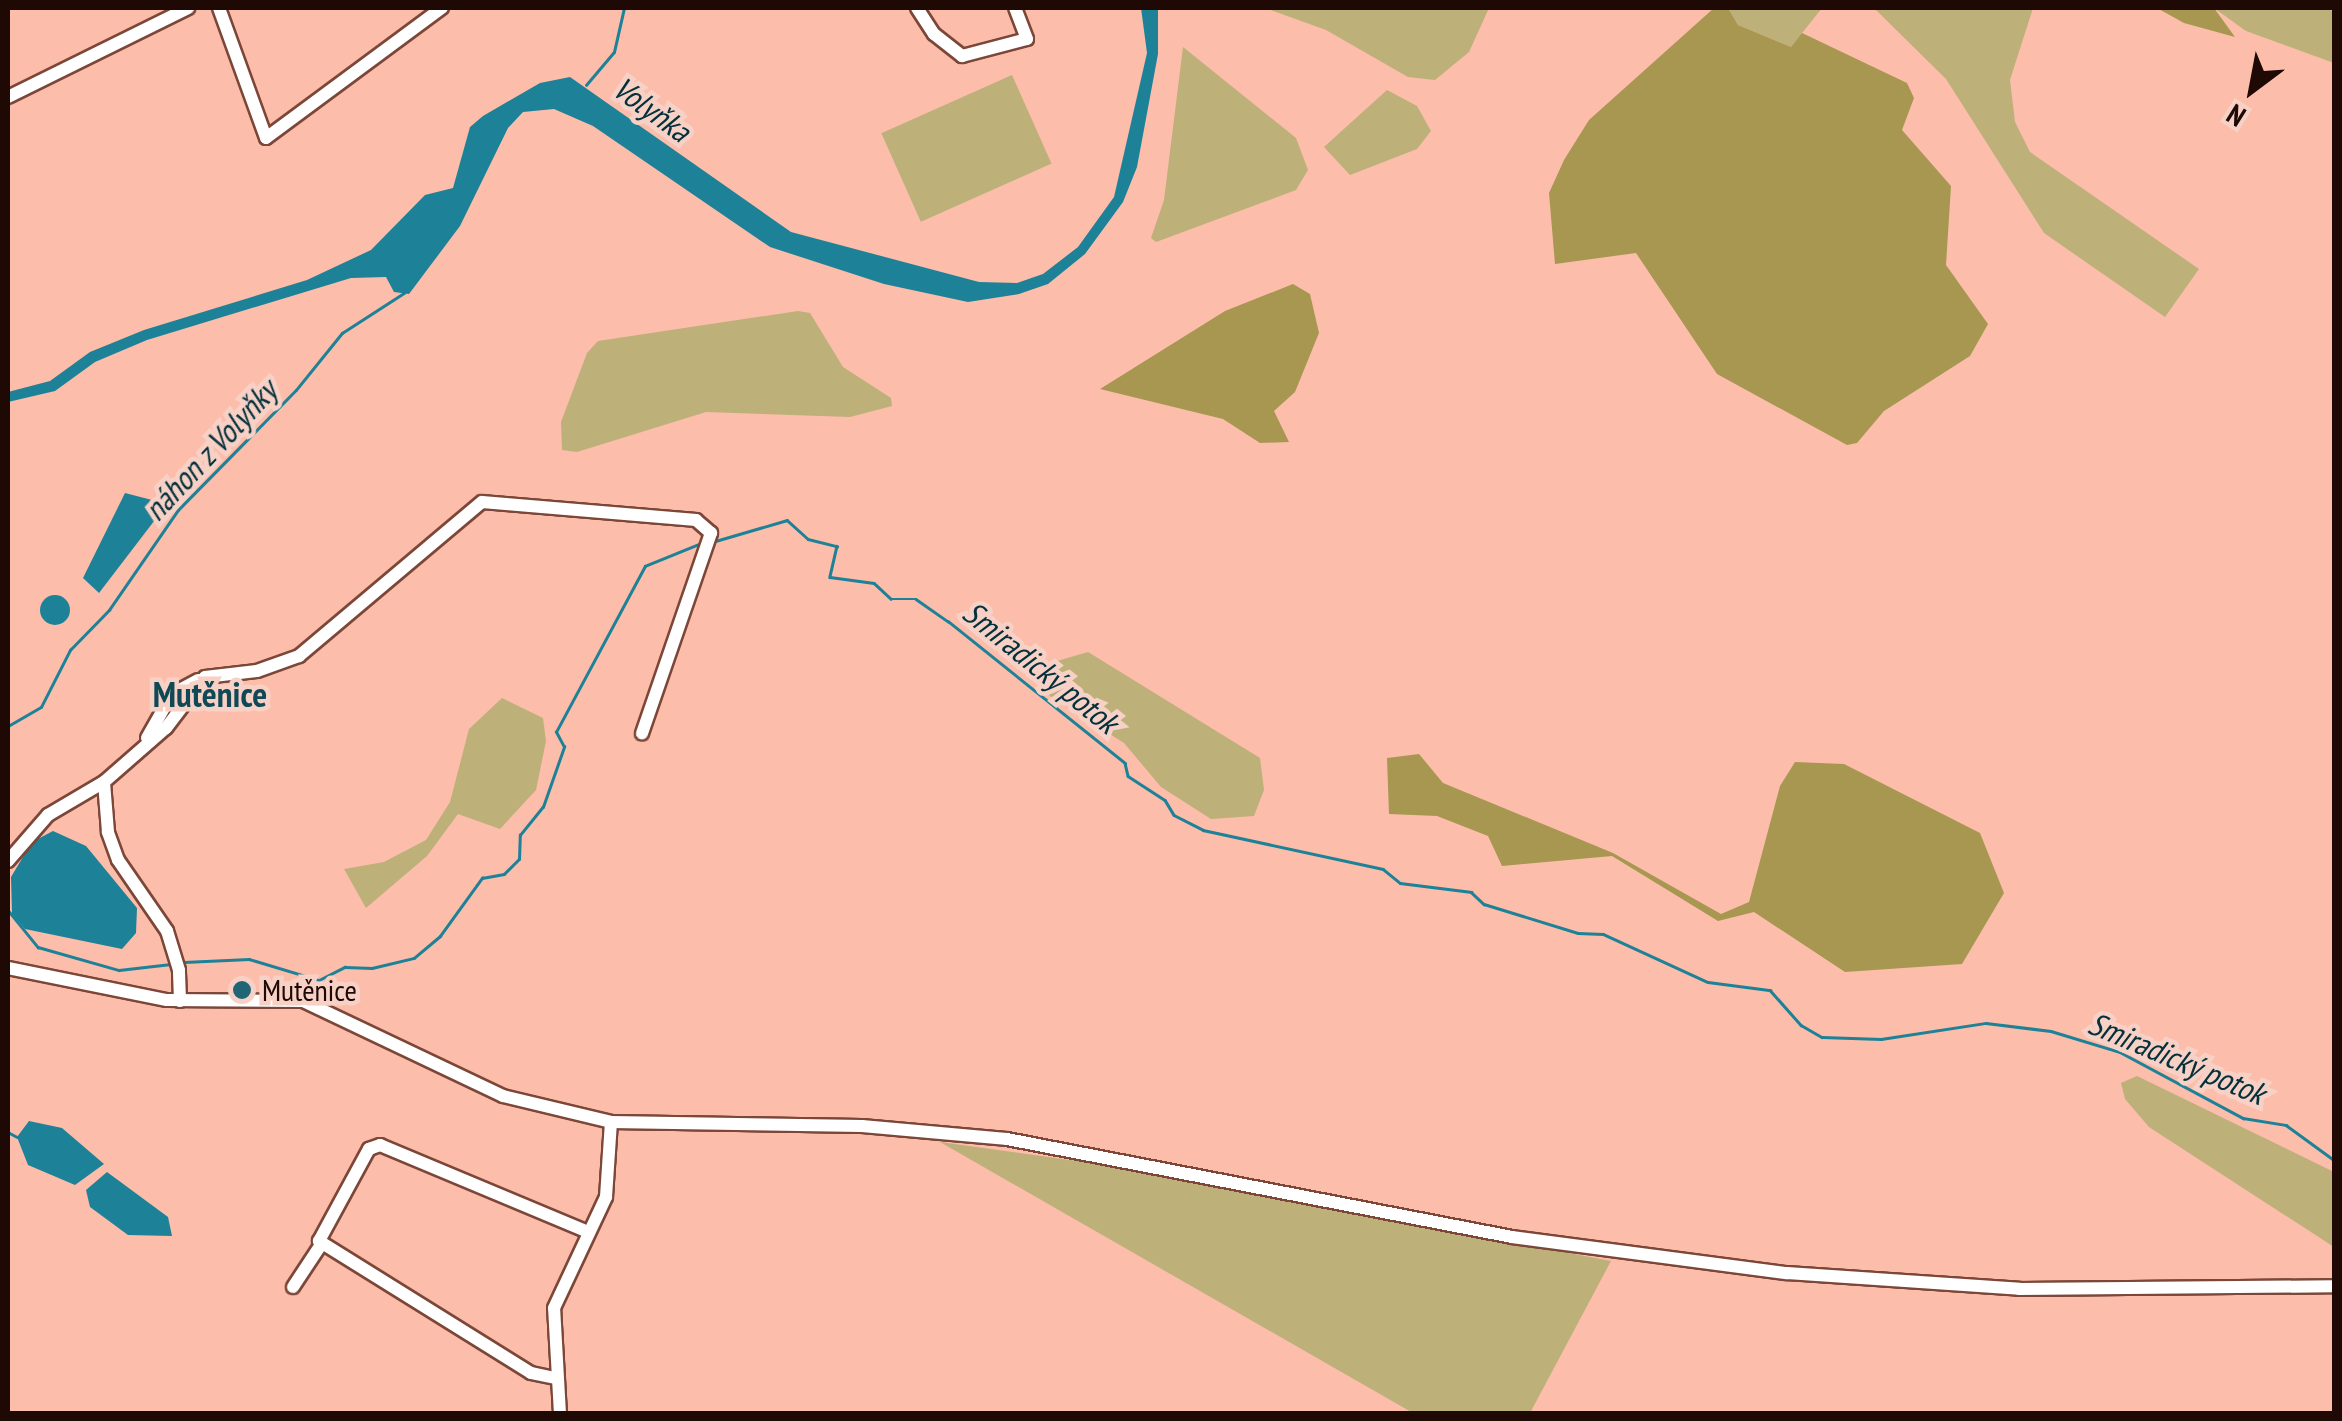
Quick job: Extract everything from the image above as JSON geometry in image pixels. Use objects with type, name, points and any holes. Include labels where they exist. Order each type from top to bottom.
[{"type":"street","points":[[8,97],[188,8]]},
{"type":"street","points":[[218,8],[266,138],[442,8]]},
{"type":"street","points":[[917,8],[934,34],[962,56],[1023,43],[1028,31],[1014,8]]},
{"type":"street","points":[[8,861],[48,815],[104,782],[148,738],[166,728],[204,677],[257,671],[299,656],[482,502],[696,520],[711,532],[642,733]]},
{"type":"street","points":[[104,782],[118,860],[167,930],[178,963],[180,1001]]},
{"type":"street","points":[[8,968],[180,1001],[303,1001],[503,1096],[611,1122],[862,1126],[1007,1138],[1512,1236],[1787,1272],[2019,1289],[2334,1286]]},
{"type":"street","points":[[560,1414],[554,1308],[606,1198],[611,1122]]},
{"type":"street","points":[[293,1287],[320,1246],[366,1154],[380,1145],[588,1232]]},
{"type":"street","points":[[320,1246],[531,1373],[555,1378]]},
{"type":"shaded area","points":[[1265,8],[1489,8],[1469,52],[1435,80],[1408,77],[1326,30]]},
{"type":"shaded area","points":[[1714,8],[1728,8],[1738,25],[1791,47],[1802,33],[1907,83],[1914,98],[1902,130],[1951,186],[1946,265],[1988,324],[1970,356],[1884,411],[1857,443],[1847,445],[1717,374],[1636,253],[1555,264],[1549,193],[1564,160],[1589,120]]},
{"type":"shaded area","points":[[1728,8],[1822,8],[1791,47],[1738,25]]},
{"type":"shaded area","points":[[1874,8],[2033,8],[2010,80],[2015,122],[2030,152],[2199,269],[2165,317],[2044,233],[1946,79]]},
{"type":"shaded area","points":[[2157,8],[2214,8],[2235,37],[2184,23]]},
{"type":"shaded area","points":[[2214,8],[2326,8],[2334,12],[2334,63],[2246,31]]},
{"type":"shaded area","points":[[1183,47],[1296,138],[1308,170],[1296,190],[1156,242],[1151,238],[1164,200]]},
{"type":"shaded area","points":[[1012,75],[1051,164],[921,222],[881,133]]},
{"type":"shaded area","points":[[1387,90],[1417,106],[1431,131],[1417,149],[1350,175],[1324,147]]},
{"type":"shaded area","points":[[1293,284],[1310,294],[1319,333],[1295,392],[1274,411],[1289,442],[1260,443],[1223,419],[1100,389],[1225,311]]},
{"type":"shaded area","points":[[798,311],[810,313],[843,367],[891,398],[892,406],[850,417],[706,412],[577,452],[562,450],[561,422],[587,353],[598,341]]},
{"type":"shaded area","points":[[1088,652],[1260,758],[1264,790],[1254,816],[1211,819],[1161,787],[1124,743],[1047,694],[1037,677],[1047,664]]},
{"type":"shaded area","points":[[502,698],[543,718],[546,741],[536,790],[500,829],[458,814],[427,856],[366,908],[344,869],[384,862],[426,840],[450,802],[469,729]]},
{"type":"shaded area","points":[[1419,754],[1443,783],[1613,853],[1721,914],[1749,902],[1780,786],[1795,762],[1844,764],[1980,833],[2004,893],[1962,964],[1845,972],[1754,912],[1718,921],[1612,856],[1502,866],[1488,836],[1437,816],[1389,814],[1387,758]]},
{"type":"shaded area","points":[[2137,1076],[2334,1172],[2334,1247],[2149,1127],[2125,1099],[2121,1083]]},
{"type":"shaded area","points":[[940,1142],[1113,1166],[1611,1261],[1530,1413],[1413,1413]]},
{"type":"water","points":[[1141,8],[1158,8],[1158,54],[1137,167],[1123,202],[1085,254],[1048,284],[1019,294],[968,302],[884,284],[770,247],[593,126],[554,109],[523,112],[508,128],[460,226],[409,294],[394,292],[386,277],[351,278],[147,340],[95,362],[55,391],[8,402],[8,392],[50,381],[90,352],[144,330],[307,280],[371,250],[425,195],[453,188],[470,127],[540,83],[570,77],[791,232],[979,282],[1017,283],[1043,274],[1078,247],[1114,197],[1147,53]]},
{"type":"water","points":[[125,493],[152,500],[161,512],[99,593],[83,578]]},
{"type":"water","points":[[55,595],[65,600],[70,610],[65,620],[55,625],[45,620],[40,610],[45,600]]},
{"type":"water","points":[[53,831],[86,846],[137,908],[136,933],[122,949],[25,929],[12,914],[11,877],[32,842]]},
{"type":"water","points":[[29,1121],[62,1128],[104,1164],[75,1185],[28,1165],[17,1137]]},
{"type":"water","points":[[107,1172],[168,1217],[172,1236],[128,1235],[90,1207],[86,1190]]},
{"type":"waterway","points":[[586,85],[614,52],[624,8]]},
{"type":"waterway","name":"náhon z Volyňky","points":[[8,726],[41,707],[70,650],[109,610],[178,510],[296,390],[342,333],[404,293]]},
{"type":"waterway","name":"Smiradický potok","points":[[712,542],[787,520],[808,539],[837,546],[830,577],[874,583],[891,599],[916,599],[1125,763],[1128,776],[1165,800],[1174,815],[1203,830],[1383,869],[1400,883],[1471,892],[1484,904],[1578,933],[1603,934],[1708,982],[1770,990],[1801,1025],[1822,1037],[1881,1039],[1986,1023],[2051,1031],[2120,1052],[2243,1118],[2286,1125],[2334,1160]]},
{"type":"waterway","name":"Smiradický potok","points":[[184,962],[249,959],[319,980],[345,967],[372,968],[414,958],[440,936],[482,878],[504,874],[519,859],[520,835],[543,807],[564,747],[556,732],[645,566],[699,544]]},
{"type":"waterway","name":"Smiradický potok","points":[[8,910],[38,947],[119,970],[171,964]]},
{"type":"waterway","points":[[8,1132],[17,1137]]},
{"type":"place","name":"Mutěnice","points":[[242,990]]},
{"type":"district","name":"Mutěnice","points":[[210,694]]},
{"type":"water label","name":"Volyňka","points":[[652,109]]}]
